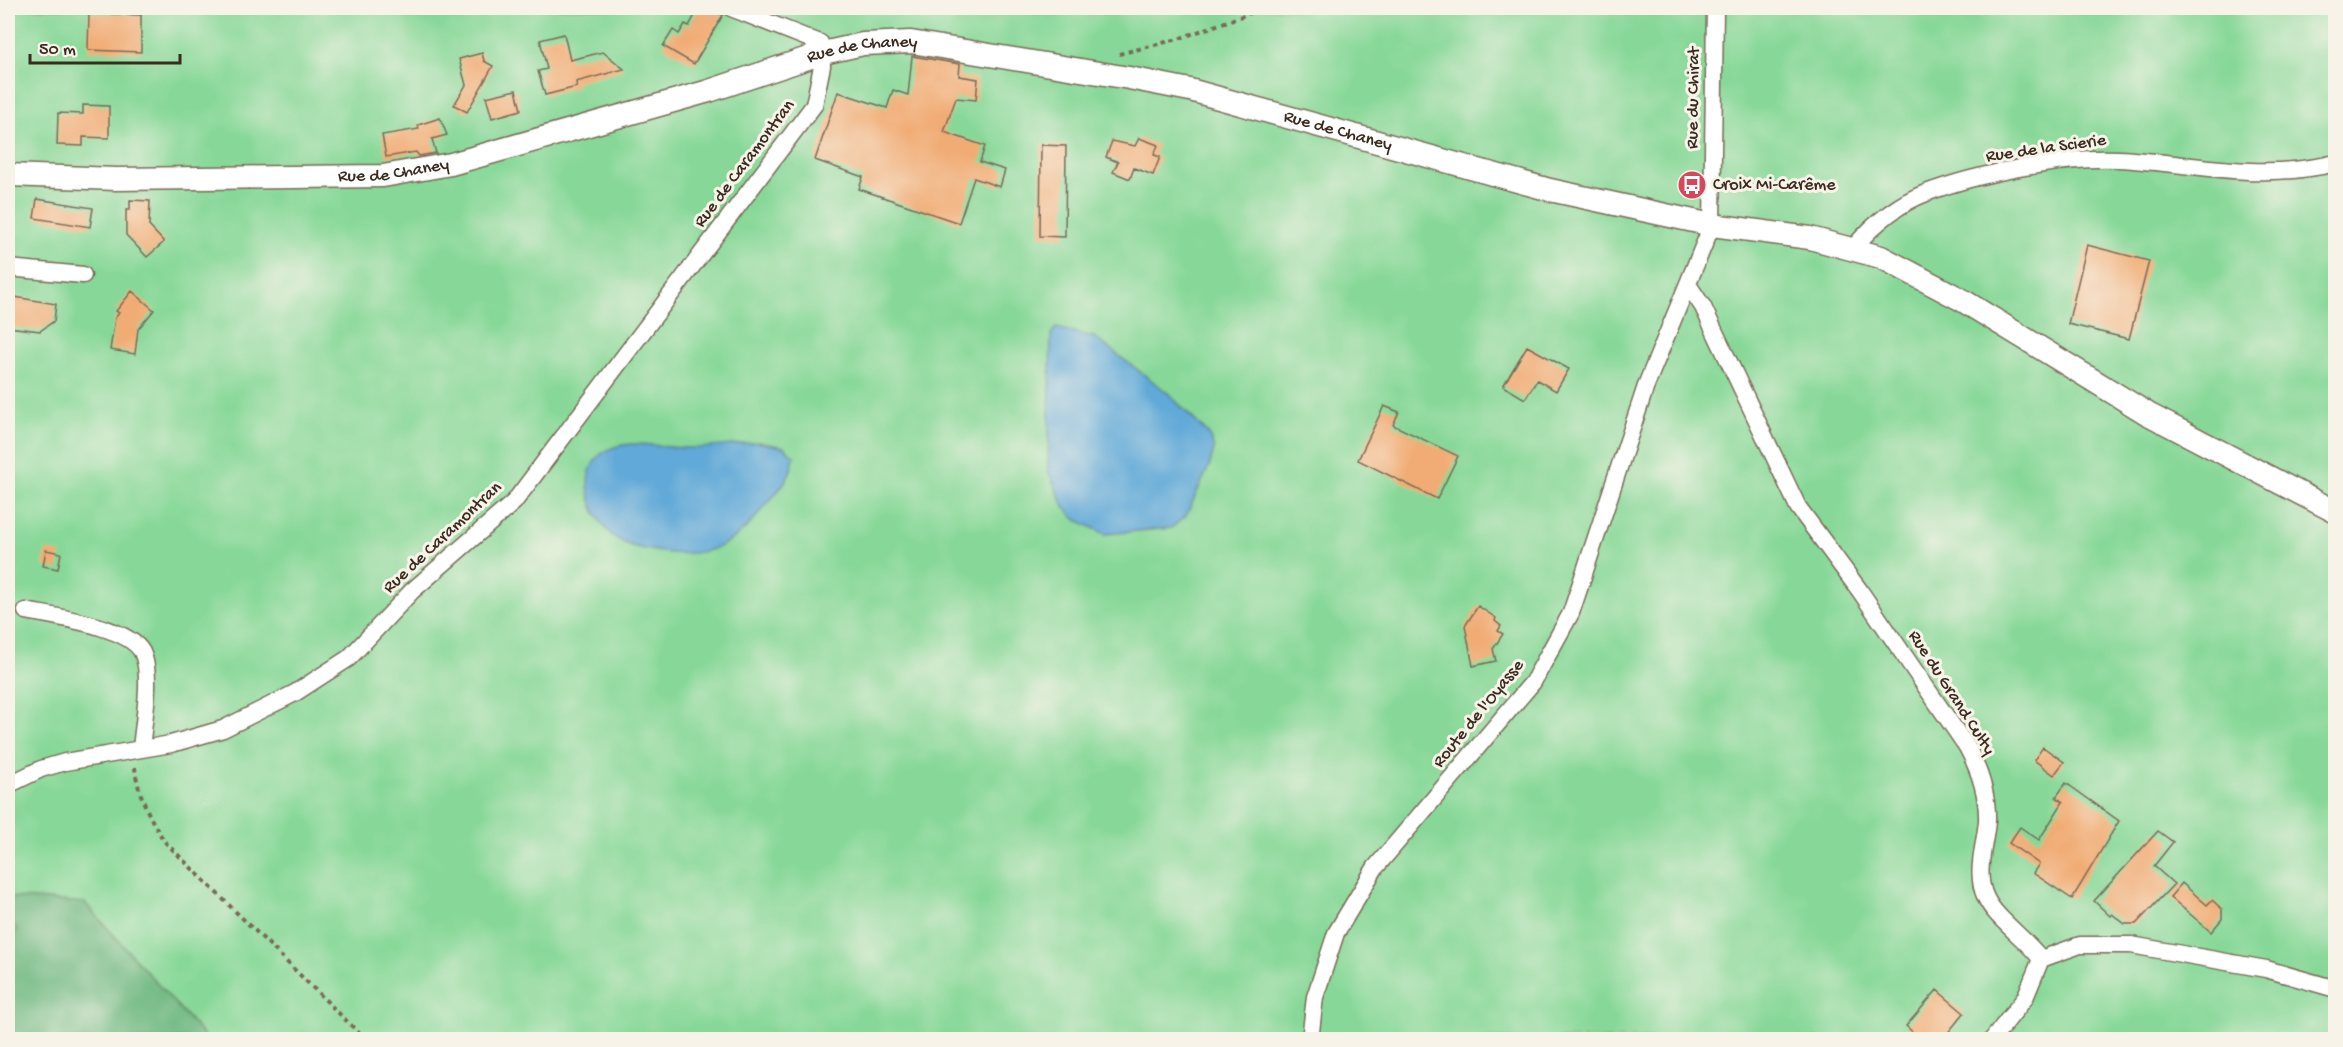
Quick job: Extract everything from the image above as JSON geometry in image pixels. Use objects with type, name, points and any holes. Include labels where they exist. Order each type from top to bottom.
[{"type":"street","points":[[731,8],[820,43],[823,53]]},
{"type":"street","name":"Rue du Chirat","points":[[1712,225],[1715,8]]},
{"type":"street","name":"Rue de Chaney","points":[[8,176],[139,179],[366,176],[411,172],[451,164],[709,92],[823,53],[863,44],[911,42],[1190,90],[1550,190],[1712,225],[1810,238],[1854,247],[1910,270],[2148,414],[2336,512]]},
{"type":"street","name":"Rue de Caramontran","points":[[8,785],[41,769],[65,762],[171,744],[223,729],[295,693],[349,658],[412,591],[514,502],[814,105],[823,53]]},
{"type":"street","name":"Rue de la Scierie","points":[[1854,247],[1871,227],[1925,193],[1973,179],[2026,168],[2115,159],[2267,173],[2288,172],[2336,163]]},
{"type":"street","name":"Route de l'Oyasse","points":[[1310,1040],[1316,997],[1336,933],[1375,868],[1533,682],[1555,646],[1571,613],[1647,383],[1689,286],[1712,225]]},
{"type":"street","points":[[8,268],[83,275]]},
{"type":"street","name":"Rue du Grand Culty","points":[[1689,286],[1703,307],[1798,507],[1860,591],[1967,747],[1976,765],[1987,801],[1981,882],[1986,899],[1996,912],[2028,941],[2041,959]]},
{"type":"street","points":[[26,611],[125,636],[142,652],[147,676],[141,749]]},
{"type":"street","points":[[1992,1040],[2025,998],[2041,959],[2080,945],[2131,945],[2266,969],[2336,989]]},
{"type":"path","points":[[1111,56],[1178,39],[1264,8]]},
{"type":"path","points":[[141,749],[135,769],[141,794],[154,826],[166,843],[366,1040]]},
{"type":"green space","points":[[8,8],[2335,8],[2335,1039],[8,1039]]},
{"type":"green space","points":[[8,897],[85,903],[207,1039],[8,1039],[8,952],[17,929],[8,919]]},
{"type":"water","points":[[1056,328],[1094,337],[1167,392],[1209,435],[1214,449],[1210,464],[1186,516],[1171,528],[1105,534],[1075,519],[1065,508],[1048,471],[1051,334]]},
{"type":"water","points":[[758,442],[784,447],[794,456],[790,472],[778,492],[751,523],[740,534],[716,548],[702,552],[672,553],[630,545],[616,538],[606,529],[592,505],[589,478],[592,466],[600,455],[612,448],[639,444],[703,448]]},
{"type":"building","points":[[699,8],[710,8],[723,15],[694,64],[663,46],[673,30],[679,34],[685,24],[689,26]]},
{"type":"building","points":[[89,13],[141,15],[141,52],[88,50]]},
{"type":"building","points":[[564,34],[570,60],[603,52],[624,69],[576,82],[577,87],[545,95],[538,71],[547,69],[540,40]]},
{"type":"building","points":[[482,53],[484,61],[493,66],[467,112],[454,105],[466,85],[459,59]]},
{"type":"building","points":[[912,56],[960,64],[959,76],[978,79],[976,100],[956,98],[944,132],[985,146],[980,162],[1005,170],[1000,187],[974,178],[959,223],[859,189],[863,177],[815,160],[838,92],[887,108],[893,90],[908,95]]},
{"type":"building","points":[[516,90],[521,110],[492,118],[486,97]]},
{"type":"building","points":[[83,105],[109,106],[109,138],[83,137],[83,146],[57,145],[58,113],[83,114]]},
{"type":"building","points":[[440,118],[447,135],[432,139],[436,153],[419,156],[416,152],[386,157],[382,135],[419,129],[418,125]]},
{"type":"building","points":[[1139,138],[1158,145],[1154,155],[1160,157],[1153,175],[1134,168],[1130,179],[1113,172],[1118,162],[1106,157],[1112,141],[1135,146]]},
{"type":"building","points":[[1041,145],[1066,146],[1065,237],[1040,236]]},
{"type":"building","points":[[37,199],[93,208],[90,227],[34,218]]},
{"type":"building","points":[[130,200],[150,201],[149,226],[164,242],[147,257],[126,235],[126,210],[130,210]]},
{"type":"building","points":[[2087,245],[2149,261],[2129,339],[2068,324]]},
{"type":"building","points":[[132,291],[154,310],[138,329],[135,354],[110,350],[115,318],[119,313],[116,311]]},
{"type":"building","points":[[9,296],[56,304],[54,321],[40,331],[8,327]]},
{"type":"building","points":[[1527,346],[1569,369],[1556,391],[1537,380],[1525,399],[1503,386]]},
{"type":"building","points":[[1384,406],[1399,412],[1393,425],[1458,456],[1437,499],[1358,460]]},
{"type":"building","points":[[46,550],[61,553],[58,569],[43,566]]},
{"type":"building","points":[[1478,606],[1496,618],[1495,621],[1501,626],[1498,631],[1503,634],[1493,649],[1496,661],[1473,666],[1465,626]]},
{"type":"building","points":[[2043,747],[2064,762],[2054,775],[2034,760]]},
{"type":"building","points":[[2066,783],[2119,821],[2072,899],[2033,873],[2039,864],[2009,843],[2020,827],[2039,840],[2063,802],[2056,797]]},
{"type":"building","points":[[2158,831],[2173,842],[2154,866],[2174,884],[2136,924],[2125,924],[2112,914],[2110,916],[2094,901]]},
{"type":"building","points":[[2182,883],[2207,905],[2212,900],[2222,909],[2222,919],[2211,932],[2170,897]]},
{"type":"building","points":[[1937,990],[1964,1013],[1942,1040],[1921,1040],[1906,1026]]},
{"type":"place","name":"Croix Mi-Carême","points":[[1692,185]]}]
